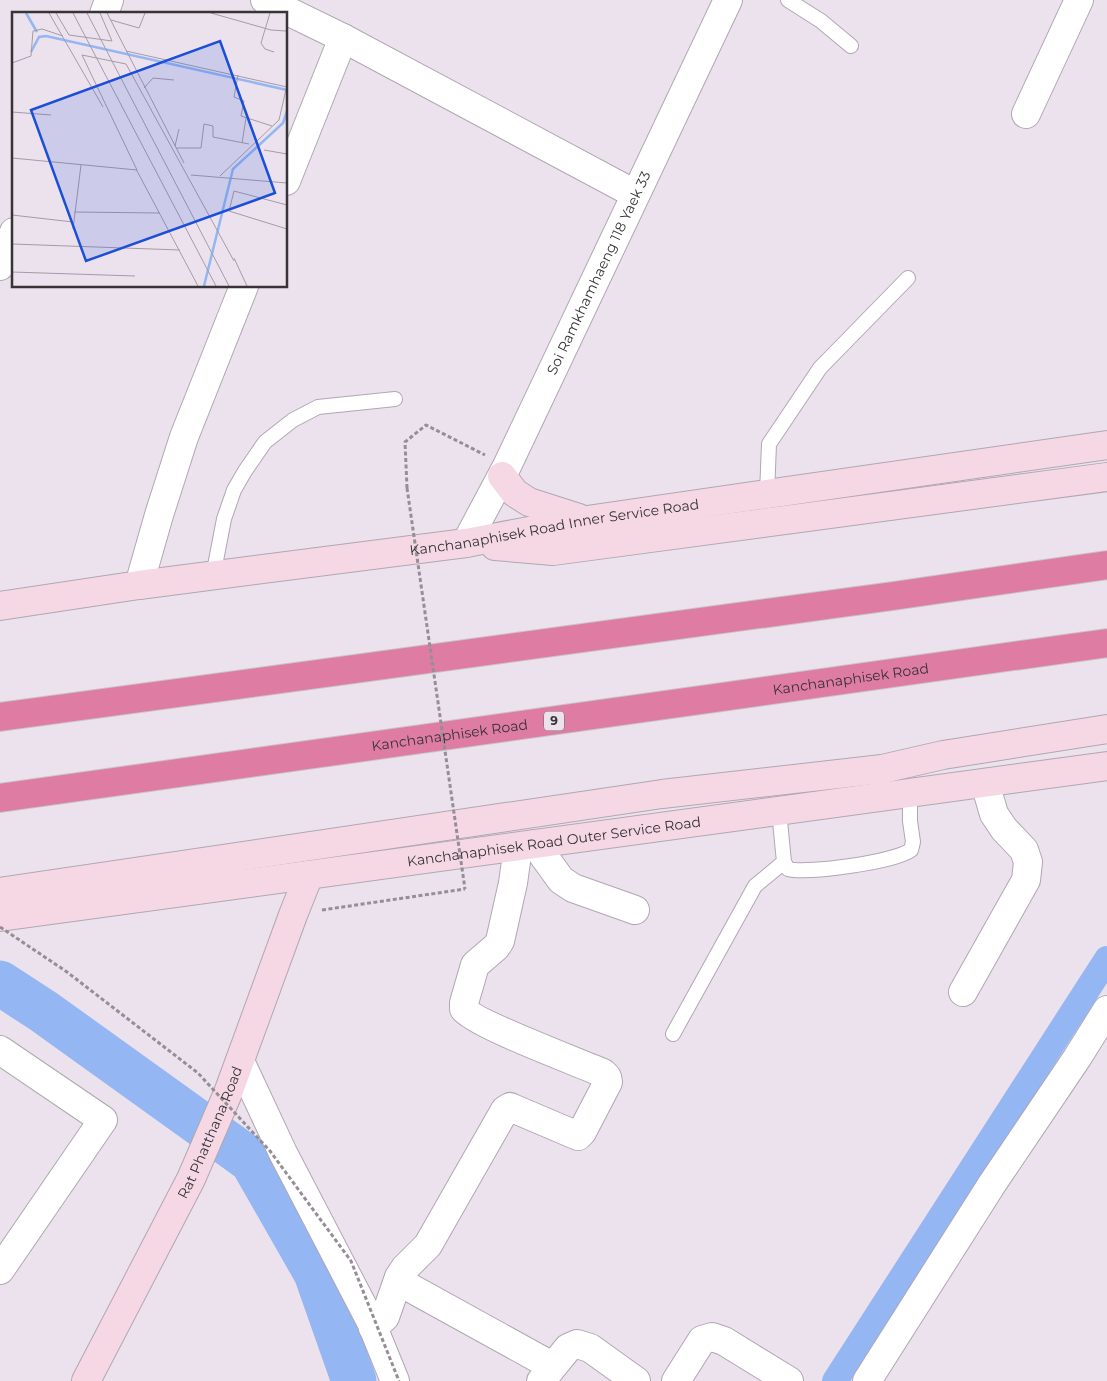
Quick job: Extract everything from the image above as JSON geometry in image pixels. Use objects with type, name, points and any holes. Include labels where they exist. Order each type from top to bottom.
[{"type":"highway","points":[[0,717],[874,599],[1107,565]]},
{"type":"highway","name":"Kanchanaphisek Road","points":[[0,798],[1107,643]]},
{"type":"main road","name":"Kanchanaphisek Road Inner Service Road","points":[[0,606],[139,585],[466,543],[587,520],[1107,445]]},
{"type":"main road","points":[[504,471],[515,494],[550,510],[587,520]]},
{"type":"main road","points":[[466,543],[553,551],[1107,476]]},
{"type":"main road","points":[[882,769],[943,755],[1107,729]]},
{"type":"main road","points":[[45,898],[662,794],[882,769],[984,763],[1107,749]]},
{"type":"main road","name":"Kanchanaphisek Road Outer Service Road","points":[[0,892],[45,898],[309,875],[1107,766]]},
{"type":"main road","name":"Rat Phatthana Road","points":[[86,1381],[191,1179],[228,1093],[309,875]]},
{"type":"main road","name":"Kanchanaphisek Road Outer Service Road","points":[[0,917],[45,898]]},
{"type":"street","points":[[105,12],[109,0]]},
{"type":"street","name":"Soi Ramkhamhaeng 118 Yaek 33","points":[[466,543],[504,471],[634,194],[728,0]]},
{"type":"street","points":[[1026,114],[1079,0]]},
{"type":"street","points":[[278,3],[634,194]]},
{"type":"street","points":[[288,176],[343,38]]},
{"type":"street","points":[[0,266],[12,237]]},
{"type":"street","points":[[139,585],[158,515],[184,437],[243,288]]},
{"type":"street","points":[[963,992],[1026,880],[1028,862],[1024,850],[1004,829],[994,814],[985,783]]},
{"type":"street","points":[[372,1325],[385,1317],[398,1281],[405,1268],[428,1245],[454,1203],[506,1110],[510,1107],[578,1136],[586,1125],[608,1082],[608,1077],[603,1073],[499,1029],[470,1015],[464,1009],[475,965],[496,947],[500,941],[513,883],[527,845],[561,880],[573,888],[635,910]]},
{"type":"street","points":[[867,1381],[992,1184],[1107,1010]]},
{"type":"street","points":[[0,1050],[103,1120],[0,1270]]},
{"type":"street","points":[[240,1061],[283,1153],[343,1265],[397,1381]]},
{"type":"street","points":[[398,1281],[546,1373],[568,1348],[577,1344],[590,1348],[636,1381]]},
{"type":"street","points":[[676,1381],[702,1340],[712,1337],[724,1341],[789,1381]]},
{"type":"lane","points":[[788,0],[821,21],[851,46]]},
{"type":"lane","points":[[767,494],[769,444],[820,368],[908,278]]},
{"type":"lane","points":[[213,576],[224,519],[234,490],[245,470],[265,442],[293,420],[318,407],[394,399]]},
{"type":"lane","points":[[779,811],[784,862],[788,869],[797,872],[874,863],[904,856],[911,850],[913,842],[910,820],[910,793]]},
{"type":"lane","points":[[673,1034],[755,886],[784,862]]},
{"type":"path","points":[[293,914],[465,889],[406,488],[405,442],[426,425],[504,471]]},
{"type":"path","points":[[0,927],[67,972],[198,1073],[270,1151],[351,1261],[397,1381]]},
{"type":"waterway","points":[[835,1381],[1107,959]]},
{"type":"waterway","points":[[0,983],[43,1011],[252,1161],[316,1273],[354,1381]]}]
